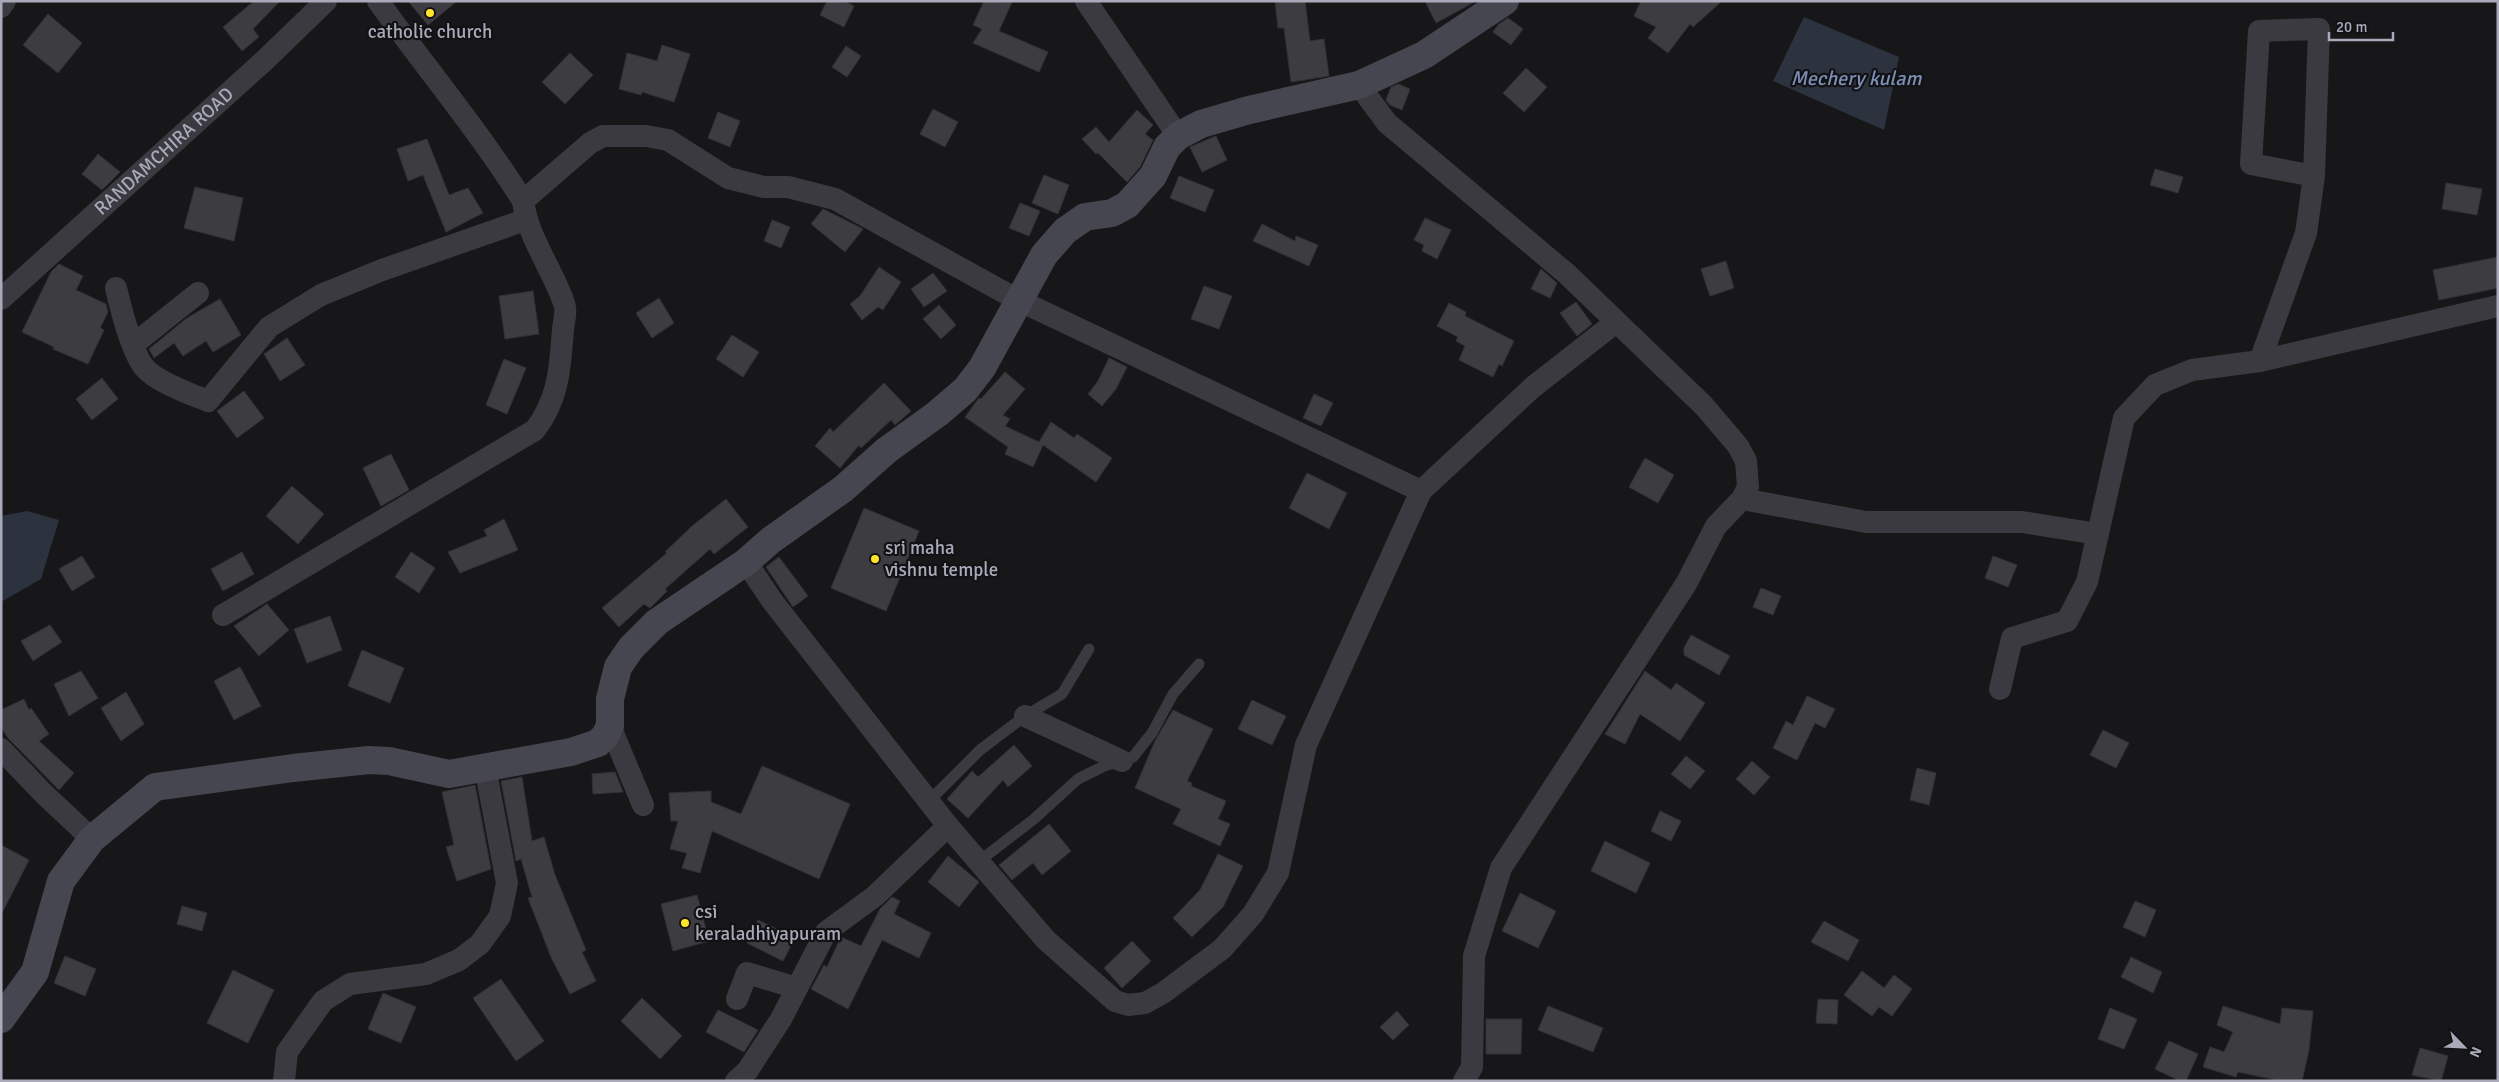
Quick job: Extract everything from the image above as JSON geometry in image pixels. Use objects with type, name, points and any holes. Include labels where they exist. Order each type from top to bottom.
[{"type":"street","points":[[1,8],[5,1]]},
{"type":"street","name":"RANDAMCHIRA ROAD","points":[[1,299],[265,60],[326,1]]},
{"type":"street","points":[[222,615],[534,430],[546,415],[554,394],[559,372],[565,305],[524,210],[484,140],[407,43],[378,1]]},
{"type":"street","points":[[1086,1],[1178,136]]},
{"type":"street","points":[[1,1018],[35,972],[60,881],[92,839],[156,787],[224,780],[293,768],[369,760],[389,761],[449,774],[580,749],[598,743],[605,736],[610,726],[613,683],[618,667],[631,648],[657,622],[746,562],[771,540],[843,489],[888,450],[937,414],[965,390],[982,368],[1044,255],[1064,231],[1085,217],[1112,213],[1127,205],[1153,176],[1168,147],[1178,136],[1201,124],[1249,110],[1359,85],[1424,56],[1505,1]]},
{"type":"street","points":[[2260,361],[2306,233],[2314,176],[2319,29],[2259,31],[2251,164],[2314,176]]},
{"type":"street","points":[[1359,85],[1388,123],[1567,274],[1704,406],[1738,446],[1746,461],[1748,486],[1742,499],[1716,526],[1686,584],[1501,868],[1474,956],[1472,1067],[1464,1081]]},
{"type":"street","points":[[116,288],[124,322],[143,366],[172,386],[208,401],[269,327],[321,295],[524,210],[590,143],[603,136],[646,136],[668,140],[728,178],[764,187],[788,187],[835,199],[1018,300],[1421,492]]},
{"type":"street","points":[[134,344],[198,293]]},
{"type":"street","points":[[2000,690],[2012,638],[2067,621],[2088,582],[2124,418],[2155,385],[2192,370],[2260,361],[2498,306]]},
{"type":"street","points":[[746,562],[773,602],[948,826],[1046,940],[1115,1002],[1128,1005],[1145,1003],[1163,993],[1222,949],[1253,914],[1278,874],[1306,745],[1421,492],[1533,387],[1616,322]]},
{"type":"street","points":[[1742,499],[1866,522],[2022,522],[2098,534]]},
{"type":"street","points":[[1025,716],[1122,760]]},
{"type":"street","points":[[610,726],[643,804]]},
{"type":"street","points":[[1,749],[44,794],[92,839]]},
{"type":"street","points":[[284,1081],[287,1052],[323,1001],[350,984],[426,974],[459,960],[480,944],[500,916],[507,883],[485,767]]},
{"type":"street","points":[[736,1081],[748,1070],[781,1019],[826,932],[875,896],[948,826]]},
{"type":"street","points":[[737,999],[747,974],[797,988]]},
{"type":"lane","points":[[929,802],[980,750],[1025,716],[1062,694],[1089,648]]},
{"type":"lane","points":[[978,862],[1034,819],[1078,780],[1104,766],[1133,757],[1152,733],[1173,694],[1199,664]]},
{"type":"water","name":"Mechery kulam","points":[[1804,17],[1899,57],[1884,130],[1773,81]]},
{"type":"water","points":[[27,511],[59,520],[41,579],[1,602],[1,516]]},
{"type":"building","points":[[254,1],[280,1],[253,29],[259,37],[242,51],[223,27]]},
{"type":"building","name":"catholic church","points":[[408,1],[457,1],[428,25]]},
{"type":"building","points":[[827,1],[844,1],[854,6],[844,27],[820,15]]},
{"type":"building","points":[[984,1],[1012,2],[999,31],[1048,52],[1039,72],[973,43],[982,29],[973,25]]},
{"type":"building","points":[[1275,1],[1305,1],[1310,41],[1324,39],[1329,76],[1291,82],[1284,28],[1278,28]]},
{"type":"building","points":[[1425,1],[1476,1],[1436,23]]},
{"type":"building","points":[[1641,1],[1722,1],[1693,27],[1690,24],[1668,53],[1648,38],[1656,27],[1634,16]]},
{"type":"building","points":[[48,14],[82,43],[58,73],[23,45]]},
{"type":"building","points":[[1508,18],[1523,29],[1511,45],[1493,32],[1499,24]]},
{"type":"building","points":[[662,45],[690,54],[674,102],[642,92],[641,95],[619,89],[627,53],[657,61]]},
{"type":"building","points":[[846,46],[861,56],[847,77],[832,67]]},
{"type":"building","points":[[570,53],[593,75],[565,104],[542,82]]},
{"type":"building","points":[[1526,68],[1547,87],[1524,112],[1503,93]]},
{"type":"building","points":[[1398,84],[1410,89],[1402,110],[1390,105],[1386,100],[1391,87]]},
{"type":"building","points":[[933,109],[958,122],[945,147],[920,134]]},
{"type":"building","points":[[1137,110],[1153,125],[1145,134],[1153,140],[1140,167],[1127,182],[1082,139],[1096,127],[1109,142]]},
{"type":"building","points":[[718,112],[740,121],[730,147],[708,138]]},
{"type":"building","points":[[1216,136],[1227,160],[1202,172],[1190,147]]},
{"type":"building","points":[[427,139],[449,195],[468,188],[483,213],[446,232],[423,175],[408,181],[397,149]]},
{"type":"building","points":[[98,154],[120,172],[102,190],[82,174]]},
{"type":"building","points":[[2155,169],[2183,177],[2178,193],[2150,185]]},
{"type":"building","points":[[1044,175],[1069,185],[1058,214],[1032,203]]},
{"type":"building","points":[[1179,176],[1214,190],[1205,212],[1170,198]]},
{"type":"building","points":[[2446,183],[2482,189],[2477,215],[2442,209]]},
{"type":"building","points":[[195,187],[243,198],[234,241],[184,228]]},
{"type":"building","points":[[1020,203],[1040,211],[1029,236],[1009,228]]},
{"type":"building","points":[[823,209],[863,229],[845,252],[811,224]]},
{"type":"building","points":[[1425,218],[1451,230],[1437,259],[1422,251],[1424,245],[1414,240]]},
{"type":"building","points":[[772,220],[790,227],[781,248],[764,241]]},
{"type":"building","points":[[1262,224],[1295,241],[1296,236],[1318,245],[1309,266],[1253,241]]},
{"type":"building","points":[[2498,257],[2498,288],[2439,300],[2433,270]]},
{"type":"building","points":[[1726,261],[1734,288],[1710,296],[1701,269]]},
{"type":"building","points":[[59,264],[83,276],[76,290],[106,304],[108,312],[100,328],[104,330],[88,364],[53,349],[54,347],[22,332],[51,272]]},
{"type":"building","points":[[879,267],[901,282],[883,310],[878,307],[862,320],[850,304],[860,296]]},
{"type":"building","points":[[1541,269],[1557,283],[1550,298],[1531,289]]},
{"type":"building","points":[[933,273],[947,291],[924,307],[911,289]]},
{"type":"building","points":[[1204,286],[1232,296],[1219,329],[1191,319]]},
{"type":"building","points":[[533,291],[539,334],[505,339],[499,296]]},
{"type":"building","points":[[659,298],[674,323],[652,338],[636,313]]},
{"type":"building","points":[[220,299],[241,335],[213,352],[206,341],[183,356],[174,343],[154,358],[149,349],[187,318]]},
{"type":"building","points":[[1576,302],[1592,324],[1577,336],[1560,313]]},
{"type":"building","points":[[1449,303],[1466,312],[1465,316],[1514,341],[1502,366],[1499,364],[1493,377],[1459,360],[1465,346],[1456,341],[1458,337],[1437,326]]},
{"type":"building","points":[[939,305],[956,325],[941,339],[923,319]]},
{"type":"building","points":[[732,335],[759,352],[743,377],[716,359]]},
{"type":"building","points":[[287,338],[305,365],[280,381],[264,354]]},
{"type":"building","points":[[1109,358],[1127,367],[1116,389],[1102,406],[1088,394],[1098,381]]},
{"type":"building","points":[[504,359],[526,368],[507,414],[486,405]]},
{"type":"building","points":[[1005,372],[1025,389],[1003,415],[1010,419],[1005,426],[1039,442],[1051,422],[1074,438],[1077,434],[1112,458],[1096,482],[1043,445],[1033,467],[1005,454],[1008,447],[965,417],[979,398],[981,399]]},
{"type":"building","points":[[102,378],[118,399],[92,420],[76,399]]},
{"type":"building","points":[[884,383],[911,411],[895,425],[891,420],[861,448],[859,445],[840,468],[815,446],[830,428],[833,432]]},
{"type":"building","points":[[244,391],[264,418],[237,438],[217,411]]},
{"type":"building","points":[[1314,394],[1333,403],[1321,426],[1303,418]]},
{"type":"building","points":[[391,454],[409,490],[381,506],[363,468]]},
{"type":"building","points":[[1645,458],[1674,475],[1658,503],[1629,487]]},
{"type":"building","points":[[1307,473],[1347,493],[1329,529],[1289,508]]},
{"type":"building","points":[[292,486],[324,514],[298,544],[266,516]]},
{"type":"building","points":[[726,499],[748,527],[714,554],[710,549],[665,589],[667,591],[650,608],[644,604],[619,627],[602,608],[667,553],[665,552],[692,526]]},
{"type":"building","name":"sri maha vishnu temple","points":[[864,508],[919,531],[886,611],[831,588]]},
{"type":"building","points":[[504,519],[518,550],[460,573],[448,552],[487,536],[484,530]]},
{"type":"building","points":[[242,552],[254,574],[223,591],[211,569]]},
{"type":"building","points":[[411,552],[435,568],[419,593],[395,577]]},
{"type":"building","points":[[82,556],[95,577],[72,591],[59,569]]},
{"type":"building","points":[[1993,556],[2017,565],[2008,587],[1985,578]]},
{"type":"building","points":[[779,557],[808,596],[793,607],[766,567]]},
{"type":"building","points":[[1761,588],[1781,596],[1773,615],[1753,607]]},
{"type":"building","points":[[267,604],[289,630],[259,656],[234,626]]},
{"type":"building","points":[[330,616],[342,650],[307,663],[294,629]]},
{"type":"building","points":[[50,625],[62,642],[33,661],[21,641]]},
{"type":"building","points":[[1691,635],[1730,656],[1719,675],[1684,655],[1684,648]]},
{"type":"building","points":[[362,650],[404,668],[390,703],[348,686]]},
{"type":"building","points":[[240,667],[261,706],[234,720],[214,681]]},
{"type":"building","points":[[81,671],[98,698],[69,716],[54,684]]},
{"type":"building","points":[[1645,671],[1671,690],[1676,683],[1705,703],[1680,741],[1640,714],[1625,744],[1605,734]]},
{"type":"building","points":[[126,692],[144,724],[121,741],[101,708]]},
{"type":"building","points":[[1807,696],[1835,709],[1825,728],[1815,723],[1797,760],[1773,748],[1786,721],[1793,725]]},
{"type":"building","points":[[24,699],[29,710],[31,708],[49,734],[39,741],[74,773],[59,790],[9,739],[1,728],[1,710]]},
{"type":"building","points":[[1252,700],[1286,716],[1272,745],[1238,729]]},
{"type":"building","points":[[1173,710],[1213,729],[1187,781],[1192,783],[1191,786],[1226,801],[1218,819],[1230,824],[1220,846],[1173,824],[1181,809],[1135,788],[1155,741]]},
{"type":"building","points":[[2103,730],[2129,743],[2116,768],[2090,755]]},
{"type":"building","points":[[1014,745],[1032,766],[1008,787],[1003,780],[968,818],[947,799],[972,771],[978,777]]},
{"type":"building","points":[[1686,756],[1705,771],[1690,789],[1671,774]]},
{"type":"building","points":[[1752,761],[1770,777],[1754,795],[1736,779]]},
{"type":"building","points":[[762,766],[850,804],[819,879],[712,831],[700,873],[682,868],[687,853],[670,849],[678,821],[671,821],[669,793],[711,791],[711,802],[741,814]]},
{"type":"building","points":[[1917,768],[1936,773],[1929,805],[1910,800]]},
{"type":"building","points":[[615,772],[623,792],[593,794],[592,774]]},
{"type":"building","points":[[522,777],[532,841],[544,837],[555,875],[586,950],[582,952],[596,981],[570,994],[551,957],[528,898],[532,897],[521,859],[516,861],[501,781]]},
{"type":"building","points":[[475,785],[491,869],[457,881],[446,847],[454,845],[442,792]]},
{"type":"building","points":[[1660,811],[1681,821],[1671,841],[1651,831]]},
{"type":"building","points":[[1049,824],[1071,851],[1042,875],[1033,863],[1012,880],[999,865]]},
{"type":"building","points":[[1605,841],[1650,863],[1636,893],[1591,871]]},
{"type":"building","points":[[1,845],[29,860],[1,915]]},
{"type":"building","points":[[1218,854],[1243,866],[1223,907],[1192,937],[1173,918],[1200,890]]},
{"type":"building","points":[[948,856],[979,882],[959,907],[928,882]]},
{"type":"building","points":[[1520,893],[1556,911],[1538,948],[1502,931]]},
{"type":"building","name":"csi keraladhiyapuram","points":[[697,895],[709,941],[673,951],[661,904]]},
{"type":"building","points":[[892,897],[900,901],[894,914],[931,933],[919,958],[882,940],[848,1009],[811,989],[824,965],[827,967],[841,937],[861,946],[880,909]]},
{"type":"building","points":[[2135,901],[2156,910],[2145,937],[2123,927]]},
{"type":"building","points":[[182,906],[207,913],[202,931],[177,924]]},
{"type":"building","points":[[758,920],[795,938],[783,961],[747,943]]},
{"type":"building","points":[[1824,921],[1859,940],[1848,961],[1811,942]]},
{"type":"building","points":[[1132,941],[1151,961],[1122,988],[1104,968]]},
{"type":"building","points":[[65,956],[96,969],[85,996],[54,983]]},
{"type":"building","points":[[2131,957],[2162,972],[2153,993],[2121,977]]},
{"type":"building","points":[[233,970],[274,990],[248,1043],[207,1023]]},
{"type":"building","points":[[1862,971],[1884,988],[1894,975],[1912,989],[1892,1016],[1879,1007],[1872,1016],[1844,995]]},
{"type":"building","points":[[501,979],[544,1041],[516,1061],[473,998]]},
{"type":"building","points":[[383,993],[416,1007],[401,1043],[368,1029]]},
{"type":"building","points":[[642,998],[682,1036],[660,1059],[621,1021]]},
{"type":"building","points":[[1818,999],[1838,1000],[1837,1024],[1816,1023]]},
{"type":"building","points":[[1548,1006],[1603,1028],[1593,1052],[1538,1030]]},
{"type":"building","points":[[2223,1006],[2280,1024],[2282,1008],[2313,1011],[2309,1050],[2302,1081],[2281,1081],[2238,1072],[2236,1077],[2203,1067],[2210,1047],[2224,1052],[2233,1032],[2217,1025]]},
{"type":"building","points":[[2110,1008],[2137,1019],[2124,1049],[2098,1039]]},
{"type":"building","points":[[718,1010],[758,1030],[744,1052],[706,1032]]},
{"type":"building","points":[[1397,1011],[1409,1025],[1393,1040],[1380,1027]]},
{"type":"building","points":[[1486,1019],[1522,1019],[1521,1054],[1486,1054]]},
{"type":"building","points":[[2169,1041],[2198,1054],[2186,1081],[2180,1081],[2155,1069]]},
{"type":"building","points":[[2420,1048],[2448,1056],[2441,1081],[2412,1075]]},
{"type":"place","name":"catholic church","points":[[430,13]]},
{"type":"place","name":"sri maha vishnu temple","points":[[875,559]]},
{"type":"place","name":"csi keraladhiyapuram","points":[[685,923]]}]
